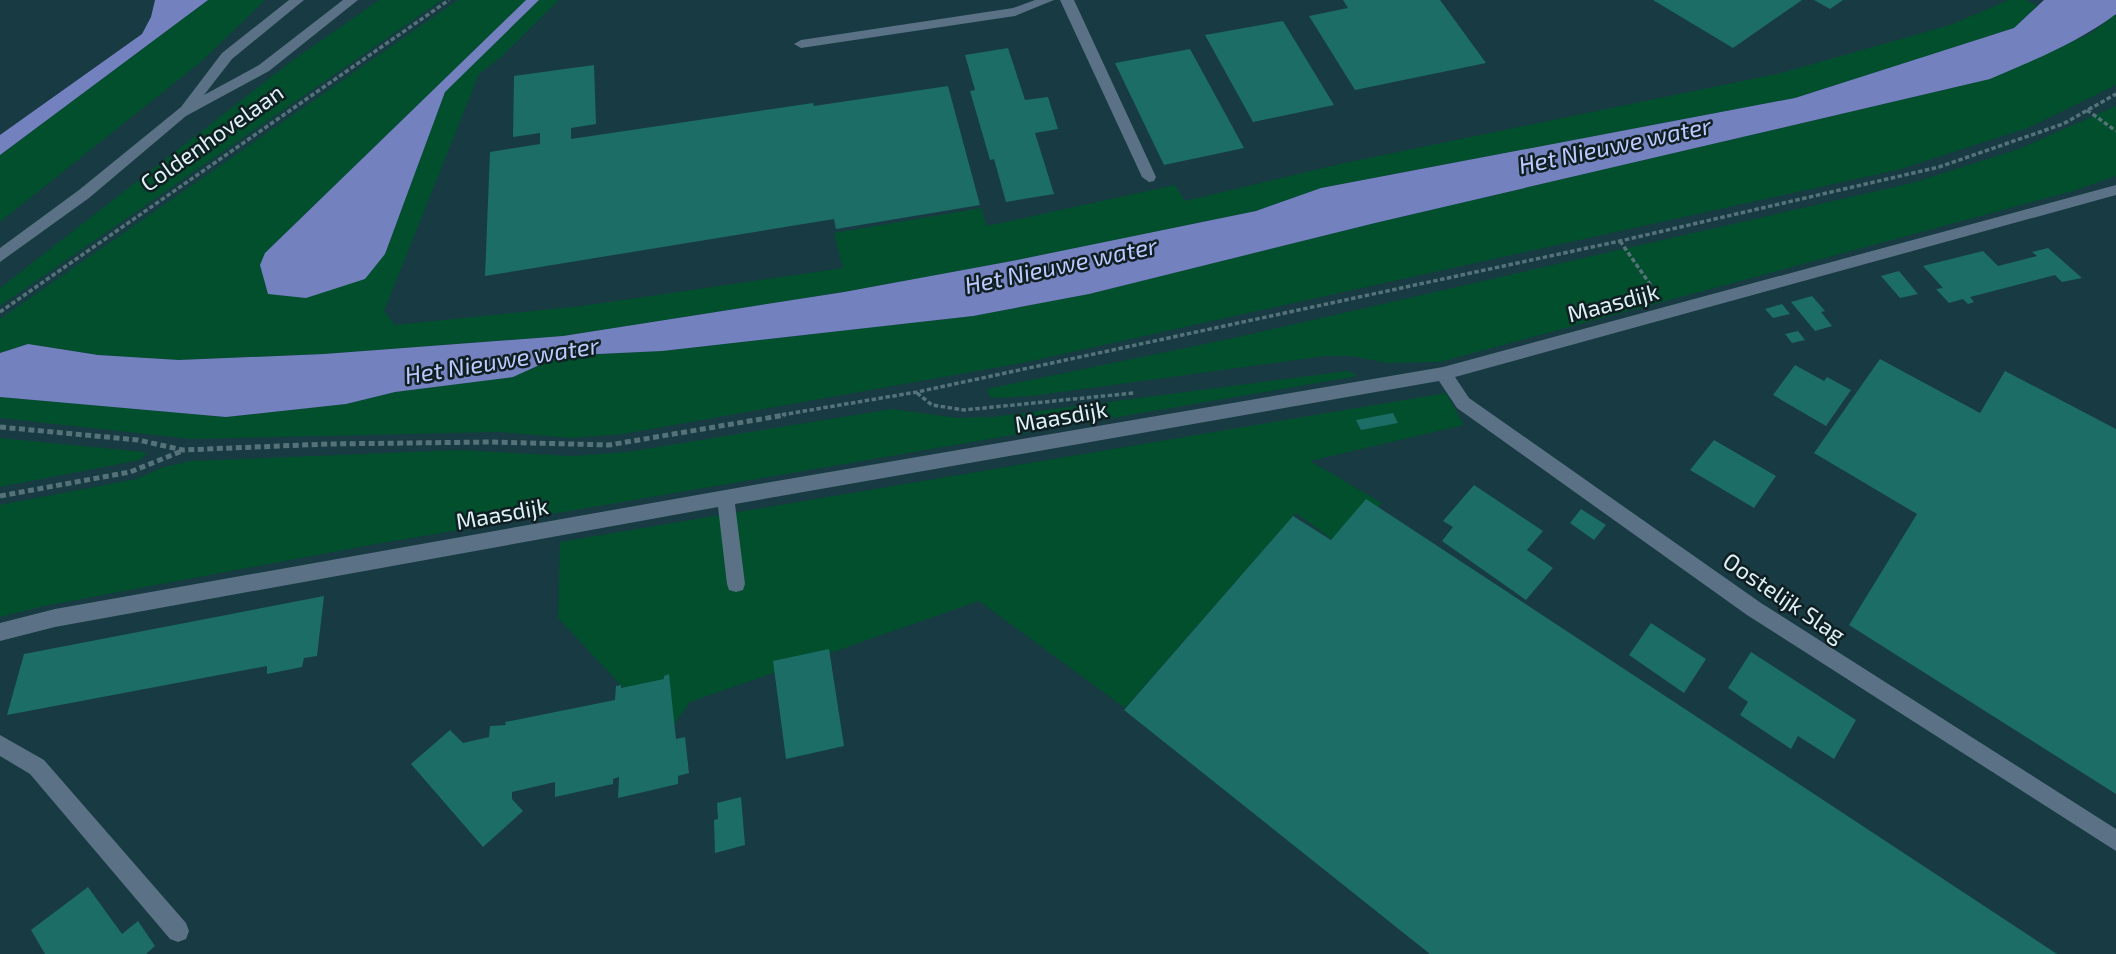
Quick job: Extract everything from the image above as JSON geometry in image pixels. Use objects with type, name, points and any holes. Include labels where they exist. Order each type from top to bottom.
[{"type":"street","name":"Coldenhovelaan","points":[[0,256],[84,194],[181,113],[227,56],[297,0]]},
{"type":"street","name":"Coldenhovelaan","points":[[181,113],[264,68],[351,0]]},
{"type":"street","points":[[801,44],[1015,12],[1047,0]]},
{"type":"street","points":[[1066,0],[1149,177]]},
{"type":"street","name":"Maasdijk","points":[[0,632],[55,618],[1443,374],[2116,191]]},
{"type":"street","name":"Oostelijk Slag","points":[[1443,374],[1463,403],[1754,609],[2116,841]]},
{"type":"street","points":[[726,499],[736,584]]},
{"type":"street","points":[[0,745],[37,767],[178,931]]},
{"type":"path","name":"Coldenhovelaan","points":[[0,312],[449,0]]},
{"type":"path","points":[[0,428],[138,440],[183,450],[328,444],[492,442],[609,445],[917,392],[1620,242],[1939,167],[2063,124],[2116,94]]},
{"type":"path","points":[[2087,110],[2116,131]]},
{"type":"path","points":[[1620,242],[1671,313]]},
{"type":"path","points":[[0,496],[130,472],[183,450]]},
{"type":"green space","points":[[208,0],[265,0],[202,61],[0,222],[0,155]]},
{"type":"green space","points":[[379,0],[442,0],[0,306],[0,288],[289,63]]},
{"type":"green space","points":[[458,0],[526,0],[265,253],[385,254],[445,92],[539,0],[559,0],[501,57],[479,74],[384,311],[395,325],[582,306],[843,268],[834,233],[981,208],[987,226],[1175,185],[1185,201],[1340,164],[1781,73],[1950,25],[2009,0],[2026,0],[2037,6],[2014,28],[1795,98],[1321,188],[1256,211],[844,292],[563,336],[324,354],[179,360],[98,355],[28,344],[0,353],[0,319]]},
{"type":"green space","points":[[2116,14],[2116,85],[2028,128],[1897,170],[1022,363],[623,434],[572,438],[498,432],[191,439],[0,418],[0,397],[226,417],[346,404],[395,392],[513,377],[546,362],[577,355],[662,351],[973,316],[1089,294],[1375,223],[1990,79],[2091,33]]},
{"type":"green space","points":[[2116,106],[2116,176],[2073,191],[1440,362],[1387,363],[1351,356],[1326,356],[1032,396],[995,398],[990,397],[987,389],[1229,339],[1912,183],[2019,149]]},
{"type":"green space","points":[[1348,371],[1358,376],[365,546],[44,606],[0,617],[0,505],[136,479],[164,467],[190,461],[459,450],[572,456],[627,452],[892,409],[958,418],[992,417]]},
{"type":"green space","points":[[1446,393],[1464,425],[1310,461],[1382,503],[1341,546],[1296,513],[1125,708],[979,601],[690,702],[667,734],[558,618],[560,542]]},
{"type":"green space","points":[[0,438],[145,452],[146,455],[140,460],[0,487]]},
{"type":"water","points":[[155,0],[208,0],[0,155],[0,135],[142,34],[151,17]]},
{"type":"water","points":[[526,0],[539,0],[445,92],[385,254],[365,279],[306,298],[268,294],[260,265],[265,253]]},
{"type":"water","name":"Het Nieuwe water","points":[[2044,0],[2116,0],[2116,14],[2071,42],[1990,79],[1375,223],[1089,294],[973,316],[662,351],[577,355],[546,362],[513,377],[395,392],[346,404],[226,417],[0,397],[0,353],[28,344],[98,355],[179,360],[324,354],[563,336],[844,292],[1012,261],[1256,211],[1321,188],[1795,98],[2014,28]]},
{"type":"building","points":[[1343,0],[1440,0],[1486,63],[1355,90],[1309,16],[1348,8]]},
{"type":"building","points":[[1653,0],[1802,0],[1733,48]]},
{"type":"building","points":[[1814,0],[1843,0],[1830,9]]},
{"type":"building","points":[[1283,21],[1334,105],[1253,122],[1205,35]]},
{"type":"building","points":[[1008,48],[1025,100],[1048,97],[1058,129],[1035,133],[1054,194],[1006,202],[994,159],[990,160],[970,91],[975,90],[965,55]]},
{"type":"building","points":[[1190,49],[1244,148],[1164,165],[1115,63]]},
{"type":"building","points":[[594,65],[596,124],[571,128],[571,139],[948,86],[980,205],[836,229],[834,219],[485,276],[490,152],[540,144],[540,133],[513,137],[514,76]]},
{"type":"building","points":[[2048,248],[2082,278],[2062,282],[2055,275],[1970,297],[1974,302],[1968,304],[1963,299],[1949,303],[1936,289],[1943,288],[1923,266],[1983,251],[1998,266],[2037,256],[2032,252]]},
{"type":"building","points":[[1899,271],[1918,294],[1900,298],[1881,276]]},
{"type":"building","points":[[1812,296],[1825,311],[1821,312],[1832,326],[1815,331],[1791,302]]},
{"type":"building","points":[[1782,304],[1790,314],[1773,318],[1765,309]]},
{"type":"building","points":[[1798,331],[1805,340],[1792,343],[1785,334]]},
{"type":"building","points":[[1880,359],[1980,413],[2005,371],[2116,429],[2116,794],[1849,625],[1917,514],[1814,453]]},
{"type":"building","points":[[1795,365],[1824,381],[1827,377],[1851,390],[1826,426],[1773,395]]},
{"type":"building","points":[[1393,413],[1398,423],[1361,430],[1356,420]]},
{"type":"building","points":[[1714,440],[1776,476],[1754,508],[1690,470]]},
{"type":"building","points":[[1474,485],[1543,531],[1527,550],[1553,568],[1526,600],[1442,541],[1453,527],[1443,521]]},
{"type":"building","points":[[1366,499],[2057,954],[1430,954],[1124,710],[1293,516],[1331,540]]},
{"type":"building","points":[[1581,509],[1606,525],[1594,540],[1570,523]]},
{"type":"building","points":[[324,596],[317,656],[304,658],[302,667],[267,674],[267,666],[7,715],[24,654]]},
{"type":"building","points":[[1651,623],[1706,659],[1684,693],[1629,655]]},
{"type":"building","points":[[829,649],[844,746],[786,759],[773,661]]},
{"type":"building","points":[[1751,652],[1856,720],[1834,759],[1798,736],[1791,749],[1740,715],[1748,702],[1728,688]]},
{"type":"building","points":[[669,674],[676,739],[685,737],[689,773],[678,776],[678,784],[618,798],[619,777],[613,779],[613,784],[555,797],[555,782],[512,792],[512,799],[523,811],[483,847],[411,764],[450,730],[463,743],[489,737],[490,726],[506,725],[505,722],[615,700],[616,686],[621,685],[621,688],[664,679],[664,676]]},
{"type":"building","points":[[741,797],[745,845],[715,853],[714,820],[718,819],[717,803]]},
{"type":"building","points":[[88,887],[122,934],[138,921],[155,946],[146,954],[45,954],[31,930]]}]
